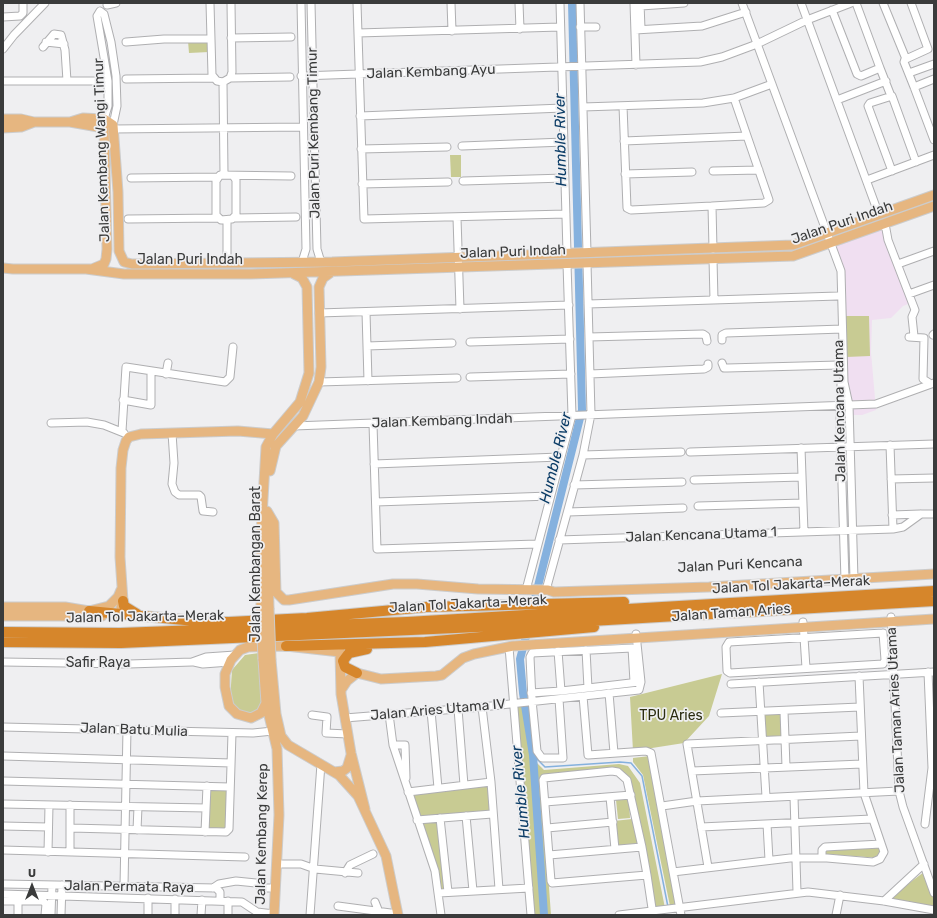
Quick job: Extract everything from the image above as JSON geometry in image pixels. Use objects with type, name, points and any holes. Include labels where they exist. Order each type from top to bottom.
[{"type":"highway","name":"Jalan Tol Jakarta–Merak","points":[[3,642],[120,643],[522,620],[655,606],[934,591]]},
{"type":"highway","points":[[122,596],[124,606],[137,614]]},
{"type":"highway","name":"Jalan Tol Jakarta–Merak","points":[[550,617],[670,622],[684,619],[690,615],[934,601]]},
{"type":"highway","points":[[89,611],[137,614],[206,622],[229,622],[307,618],[426,607],[524,604],[550,617]]},
{"type":"highway","points":[[286,646],[425,642],[514,634],[550,617]]},
{"type":"highway","name":"Jalan Tol Jakarta–Merak","points":[[3,632],[120,633],[407,622],[522,620]]},
{"type":"highway","points":[[357,673],[345,667],[343,663],[348,653],[357,650],[430,648],[491,636]]},
{"type":"main road","points":[[3,119],[21,119],[34,122],[70,122],[84,126],[103,123],[114,127]]},
{"type":"main road","points":[[3,128],[21,127],[34,122]]},
{"type":"main road","name":"Jalan Kembang Wangi Timur","points":[[86,269],[98,268],[104,264],[106,258],[105,130],[103,123]]},
{"type":"main road","name":"Jalan Kembang Wangi Timur","points":[[114,127],[118,192],[119,250],[124,262]]},
{"type":"main road","points":[[106,201],[118,192]]},
{"type":"main road","name":"Jalan Puri Indah","points":[[124,262],[132,264],[323,262],[586,252],[713,249],[798,244],[934,194]]},
{"type":"main road","name":"Jalan Puri Indah","points":[[86,269],[124,274],[293,273],[792,256],[883,226],[934,206]]},
{"type":"main road","points":[[3,269],[86,269]]},
{"type":"main road","name":"Jalan Kembangan Barat","points":[[265,609],[267,511],[273,452],[280,440],[294,426],[309,406],[322,379],[319,313],[320,282],[330,272]]},
{"type":"main road","name":"Jalan Kembangan Barat","points":[[267,660],[260,534],[266,447],[273,434],[300,402],[309,373],[308,303],[306,282],[293,273]]},
{"type":"main road","points":[[308,303],[313,299],[319,303]]},
{"type":"main road","points":[[309,373],[315,368],[322,379]]},
{"type":"main road","points":[[238,431],[255,437],[266,447]]},
{"type":"main road","points":[[3,607],[21,611],[99,616],[116,613],[122,596],[121,468],[126,434],[172,434],[238,431],[273,434]]},
{"type":"main road","name":"Jalan Puri Kencana","points":[[267,511],[274,523],[274,586],[276,592],[284,600],[393,584],[417,584],[478,589],[546,590],[554,588],[934,574]]},
{"type":"main road","name":"Jalan Puri Kencana","points":[[850,576],[934,569]]},
{"type":"main road","points":[[3,616],[21,611],[66,607],[89,611],[109,606],[122,596]]},
{"type":"main road","name":"Jalan Taman Aries","points":[[891,620],[934,614]]},
{"type":"main road","name":"Jalan Taman Aries","points":[[357,673],[381,679],[436,676],[442,675],[463,658],[474,654],[529,645],[636,642],[804,625],[891,620],[934,620]]},
{"type":"main road","points":[[266,703],[261,713],[252,718],[242,717],[233,711],[228,702],[224,687],[225,674],[232,658],[246,648],[286,646],[340,652],[341,690],[351,753],[365,809],[386,856],[398,914]]},
{"type":"main road","points":[[267,660],[278,726],[284,741],[294,750],[334,772],[348,784],[365,809]]},
{"type":"main road","name":"Jalan Kembang Kerep","points":[[267,660],[266,703],[277,768],[279,815],[274,914]]},
{"type":"main road","points":[[341,690],[344,684],[357,673]]},
{"type":"main road","points":[[277,768],[279,759],[283,753],[288,750],[294,750]]},
{"type":"main road","points":[[334,772],[343,771],[347,768],[351,760],[351,753]]},
{"type":"street","points":[[3,17],[21,15],[23,3]]},
{"type":"street","points":[[3,49],[14,35],[45,3]]},
{"type":"street","points":[[107,5],[116,3]]},
{"type":"street","points":[[210,3],[211,71],[214,78]]},
{"type":"street","points":[[230,78],[232,72],[231,3]]},
{"type":"street","points":[[301,3],[302,127],[306,249],[302,262]]},
{"type":"street","name":"Jalan Puri Kembang Timur","points":[[311,3],[317,249],[320,259],[323,262]]},
{"type":"street","points":[[357,3],[364,219],[457,218],[566,214]]},
{"type":"street","points":[[451,3],[452,31]]},
{"type":"street","points":[[519,3],[520,29]]},
{"type":"street","points":[[560,3],[566,214],[569,253]]},
{"type":"street","points":[[580,3],[580,67],[583,107],[586,252]]},
{"type":"street","points":[[636,65],[638,4],[684,3]]},
{"type":"street","points":[[722,363],[724,368],[841,364],[839,276],[828,233],[742,3]]},
{"type":"street","points":[[801,3],[880,215]]},
{"type":"street","name":"Jalan Kembang Ayu","points":[[301,76],[700,62],[722,57],[757,44],[807,20],[851,3]]},
{"type":"street","points":[[856,3],[916,162]]},
{"type":"street","points":[[883,3],[934,140]]},
{"type":"street","points":[[905,59],[928,49],[911,3]]},
{"type":"street","points":[[832,10],[858,75],[861,76],[880,68]]},
{"type":"street","name":"Jalan Kembang Wangi Timur","points":[[108,81],[97,16],[100,11],[104,14],[111,42],[116,76],[117,106],[114,127]]},
{"type":"street","points":[[638,30],[702,26],[746,12]]},
{"type":"street","points":[[358,33],[560,27]]},
{"type":"street","points":[[580,28],[596,27]]},
{"type":"street","points":[[45,44],[51,36],[58,34],[64,44],[67,81]]},
{"type":"street","points":[[231,38],[291,37]]},
{"type":"street","points":[[126,42],[164,39],[211,39]]},
{"type":"street","points":[[909,73],[934,64]]},
{"type":"street","points":[[126,79],[214,78],[223,82]]},
{"type":"street","points":[[223,82],[230,78],[290,78]]},
{"type":"street","points":[[914,87],[934,79]]},
{"type":"street","points":[[3,81],[108,81],[108,106],[103,123]]},
{"type":"street","points":[[837,100],[886,81]]},
{"type":"street","points":[[223,82],[224,174]]},
{"type":"street","points":[[583,107],[703,103],[734,98],[772,84]]},
{"type":"street","points":[[891,96],[870,103],[868,106],[892,171]]},
{"type":"street","points":[[623,106],[626,204],[629,209],[768,202],[769,197],[734,98]]},
{"type":"street","points":[[360,116],[563,108]]},
{"type":"street","points":[[114,127],[302,127]]},
{"type":"street","points":[[624,141],[747,136]]},
{"type":"street","points":[[462,146],[564,142]]},
{"type":"street","points":[[361,149],[447,146]]},
{"type":"street","points":[[867,180],[934,155]]},
{"type":"street","points":[[713,172],[759,170]]},
{"type":"street","points":[[625,174],[692,172]]},
{"type":"street","points":[[131,178],[217,177],[224,174],[234,176],[291,176]]},
{"type":"street","points":[[234,176],[236,180],[235,218]]},
{"type":"street","points":[[217,177],[216,215],[218,218]]},
{"type":"street","points":[[463,181],[565,178]]},
{"type":"street","points":[[362,184],[448,182]]},
{"type":"street","points":[[712,206],[713,249]]},
{"type":"street","points":[[128,219],[218,218],[227,220],[235,218],[296,217]]},
{"type":"street","points":[[457,218],[460,309]]},
{"type":"street","points":[[227,220],[227,263]]},
{"type":"street","points":[[883,226],[886,229],[888,240],[915,310],[912,317],[911,336],[924,338],[923,377],[932,383]]},
{"type":"street","points":[[898,264],[934,251]]},
{"type":"street","points":[[713,259],[714,300]]},
{"type":"street","points":[[546,590],[583,455],[590,414],[586,263]]},
{"type":"street","points":[[528,590],[537,544],[573,415],[569,264]]},
{"type":"street","name":"Jalan Kencana Utama","points":[[839,276],[838,296],[840,330]]},
{"type":"street","points":[[909,294],[934,285]]},
{"type":"street","points":[[588,304],[838,296]]},
{"type":"street","points":[[319,313],[569,305]]},
{"type":"street","points":[[366,312],[368,381]]},
{"type":"street","points":[[722,340],[722,335],[726,333],[840,330]]},
{"type":"street","points":[[589,337],[703,334],[706,336],[707,341]]},
{"type":"street","points":[[470,342],[570,339]]},
{"type":"street","points":[[367,346],[452,343]]},
{"type":"street","points":[[51,423],[87,422],[104,425],[126,434],[123,400],[126,367],[225,382],[230,377],[233,346]]},
{"type":"street","points":[[166,374],[168,364]]},
{"type":"street","points":[[590,374],[704,369],[708,367],[708,364]]},
{"type":"street","name":"Jalan Kencana Utama","points":[[841,364],[849,405],[853,530],[850,576]]},
{"type":"street","name":"Jalan Kencana Utama","points":[[841,364],[841,390],[839,405],[843,531],[850,576]]},
{"type":"street","points":[[123,400],[151,405],[151,371]]},
{"type":"street","points":[[470,377],[571,374]]},
{"type":"street","points":[[322,379],[368,381],[457,378]]},
{"type":"street","name":"Jalan Kembang Indah","points":[[294,426],[881,403],[932,383]]},
{"type":"street","points":[[373,424],[377,549],[537,544]]},
{"type":"street","points":[[172,434],[174,463],[172,484],[174,492],[179,495],[199,495],[201,497],[203,511],[213,512]]},
{"type":"street","points":[[690,452],[934,444]]},
{"type":"street","points":[[890,445],[893,529],[902,527],[921,514]]},
{"type":"street","points":[[801,448],[804,532]]},
{"type":"street","points":[[583,455],[681,452]]},
{"type":"street","points":[[374,464],[560,458]]},
{"type":"street","points":[[694,480],[802,477]]},
{"type":"street","points":[[891,479],[934,478]]},
{"type":"street","points":[[574,486],[682,482]]},
{"type":"street","points":[[376,502],[550,496]]},
{"type":"street","points":[[698,506],[803,503]]},
{"type":"street","points":[[568,512],[683,508]]},
{"type":"street","points":[[892,515],[934,514]]},
{"type":"street","name":"Jalan Kencana Utama 1","points":[[559,540],[893,529]]},
{"type":"street","name":"Jalan Taman Aries Utama","points":[[891,620],[899,791],[903,807],[934,892]]},
{"type":"street","points":[[804,625],[806,668]]},
{"type":"street","points":[[883,633],[885,660],[883,664],[730,673],[727,671],[726,647],[729,642],[804,638],[883,633]]},
{"type":"street","points":[[531,693],[638,682],[636,642],[586,650],[531,654],[530,701],[537,751],[539,756],[545,759],[561,758],[563,756],[559,699]]},
{"type":"street","points":[[511,647],[532,915]]},
{"type":"street","points":[[586,650],[588,688]]},
{"type":"street","points":[[558,651],[561,691]]},
{"type":"street","name":"Safir Raya","points":[[3,662],[130,664],[194,662],[199,659],[232,658]]},
{"type":"street","points":[[731,684],[931,672],[933,768],[925,824]]},
{"type":"street","points":[[673,872],[708,866],[796,858],[822,858],[873,862],[880,859],[884,852],[864,794],[858,676]]},
{"type":"street","name":"Jalan Aries Utama IV","points":[[345,718],[482,707],[515,702],[559,699],[637,690],[640,689],[638,682]]},
{"type":"street","points":[[759,682],[766,797]]},
{"type":"street","points":[[609,693],[614,753]]},
{"type":"street","points":[[583,696],[589,755],[646,751],[651,753],[673,872],[676,907],[681,915]]},
{"type":"street","points":[[482,707],[491,782],[492,814],[499,888]]},
{"type":"street","points":[[720,713],[860,707]]},
{"type":"street","points":[[458,709],[464,785]]},
{"type":"street","points":[[431,711],[438,788]]},
{"type":"street","points":[[784,711],[786,766]]},
{"type":"street","points":[[389,714],[393,745],[417,820],[434,866],[441,915]]},
{"type":"street","points":[[312,715],[327,717],[326,734],[348,734]]},
{"type":"street","name":"Jalan Batu Mulia","points":[[3,727],[127,729],[271,734]]},
{"type":"street","points":[[124,886],[127,729]]},
{"type":"street","points":[[71,828],[226,832],[229,829],[232,733]]},
{"type":"street","points":[[708,866],[687,744],[762,742],[861,736]]},
{"type":"street","points":[[393,745],[405,744],[407,789]]},
{"type":"street","points":[[3,756],[231,762]]},
{"type":"street","points":[[310,915],[321,764]]},
{"type":"street","points":[[692,771],[862,764]]},
{"type":"street","points":[[647,875],[552,883],[544,778],[612,771],[618,772],[627,780],[642,847],[647,875],[653,914]]},
{"type":"street","points":[[3,781],[230,787]]},
{"type":"street","points":[[407,789],[438,788],[491,782]]},
{"type":"street","points":[[205,832],[207,786]]},
{"type":"street","points":[[662,806],[697,801],[864,794],[899,791]]},
{"type":"street","points":[[545,802],[631,795]]},
{"type":"street","points":[[610,797],[615,848]]},
{"type":"street","points":[[794,797],[797,892]]},
{"type":"street","points":[[3,804],[206,808]]},
{"type":"street","points":[[48,852],[49,805]]},
{"type":"street","points":[[70,806],[70,852]]},
{"type":"street","points":[[137,830],[138,807]]},
{"type":"street","points":[[417,820],[492,814]]},
{"type":"street","points":[[466,816],[473,891]]},
{"type":"street","points":[[440,818],[448,892]]},
{"type":"street","points":[[701,827],[872,819]]},
{"type":"street","points":[[547,828],[613,822]]},
{"type":"street","points":[[767,824],[769,860]]},
{"type":"street","points":[[3,826],[48,827]]},
{"type":"street","points":[[822,858],[822,850],[825,847],[881,844]]},
{"type":"street","points":[[549,855],[615,848],[642,847]]},
{"type":"street","points":[[3,850],[245,857]]},
{"type":"street","points":[[345,872],[350,865],[373,854]]},
{"type":"street","points":[[277,864],[300,864],[314,870],[358,873]]},
{"type":"street","points":[[884,901],[924,864]]},
{"type":"street","points":[[212,888],[219,884],[236,881],[254,883],[259,887],[275,888]]},
{"type":"street","name":"Jalan Permata Raya","points":[[3,884],[212,888],[219,889],[220,901]]},
{"type":"street","points":[[51,915],[52,885]]},
{"type":"street","points":[[61,915],[62,885]]},
{"type":"street","points":[[439,893],[499,888],[529,888]]},
{"type":"street","points":[[619,915],[653,914],[661,910],[676,907],[797,892],[840,895],[934,910]]},
{"type":"street","name":"Jalan Permata Raya","points":[[3,894],[18,897],[62,896],[245,902],[256,912],[274,914]]},
{"type":"street","points":[[836,915],[840,895]]},
{"type":"street","points":[[18,897],[18,915]]},
{"type":"street","points":[[3,901],[18,897],[44,902],[45,915]]},
{"type":"street","points":[[148,898],[148,915]]},
{"type":"street","points":[[175,899],[175,915]]},
{"type":"street","points":[[202,900],[202,915]]},
{"type":"street","points":[[228,901],[228,915]]},
{"type":"street","points":[[375,902],[378,914]]},
{"type":"street","points":[[338,906],[378,914],[398,914]]},
{"type":"shaded area","points":[[885,221],[916,301],[903,306],[891,318],[872,320],[871,352],[876,410],[862,415],[846,415],[844,269],[833,240]]},
{"type":"green space","points":[[208,40],[209,52],[189,53],[188,41]]},
{"type":"green space","points":[[450,155],[461,155],[461,177],[451,177]]},
{"type":"green space","points":[[845,316],[869,316],[870,356],[846,357]]},
{"type":"green space","points":[[259,653],[263,709],[249,715],[233,707],[230,700],[232,670],[245,655]]},
{"type":"green space","name":"TPU Aries","points":[[722,674],[709,716],[684,743],[633,751],[630,697]]},
{"type":"green space","points":[[523,704],[532,756],[543,915],[534,915],[516,705]]},
{"type":"green space","points":[[783,713],[784,739],[765,739],[763,714]]},
{"type":"green space","points":[[650,756],[677,903],[670,906],[643,775],[633,762],[633,758]]},
{"type":"green space","points":[[535,761],[544,770],[619,764],[628,766],[640,783],[665,908],[655,910],[630,782],[621,773],[541,777],[551,915],[547,915]]},
{"type":"green space","points":[[489,784],[491,812],[417,818],[409,793]]},
{"type":"green space","points":[[208,790],[227,790],[226,830],[208,830]]},
{"type":"green space","points":[[616,800],[629,800],[630,818],[618,819]]},
{"type":"green space","points":[[632,819],[638,845],[617,847],[614,821]]},
{"type":"green space","points":[[440,820],[447,891],[441,892],[419,822]]},
{"type":"green space","points":[[881,845],[880,858],[825,854],[825,849]]},
{"type":"green space","points":[[924,872],[934,899],[934,908],[888,899]]},
{"type":"waterway","name":"Humble River","points":[[532,610],[582,410],[572,3]]},
{"type":"waterway","name":"Humble River","points":[[528,629],[520,659],[523,693],[533,755],[544,915]]},
{"type":"waterway","points":[[533,755],[545,767],[620,762],[631,763],[642,776],[668,907]]}]
